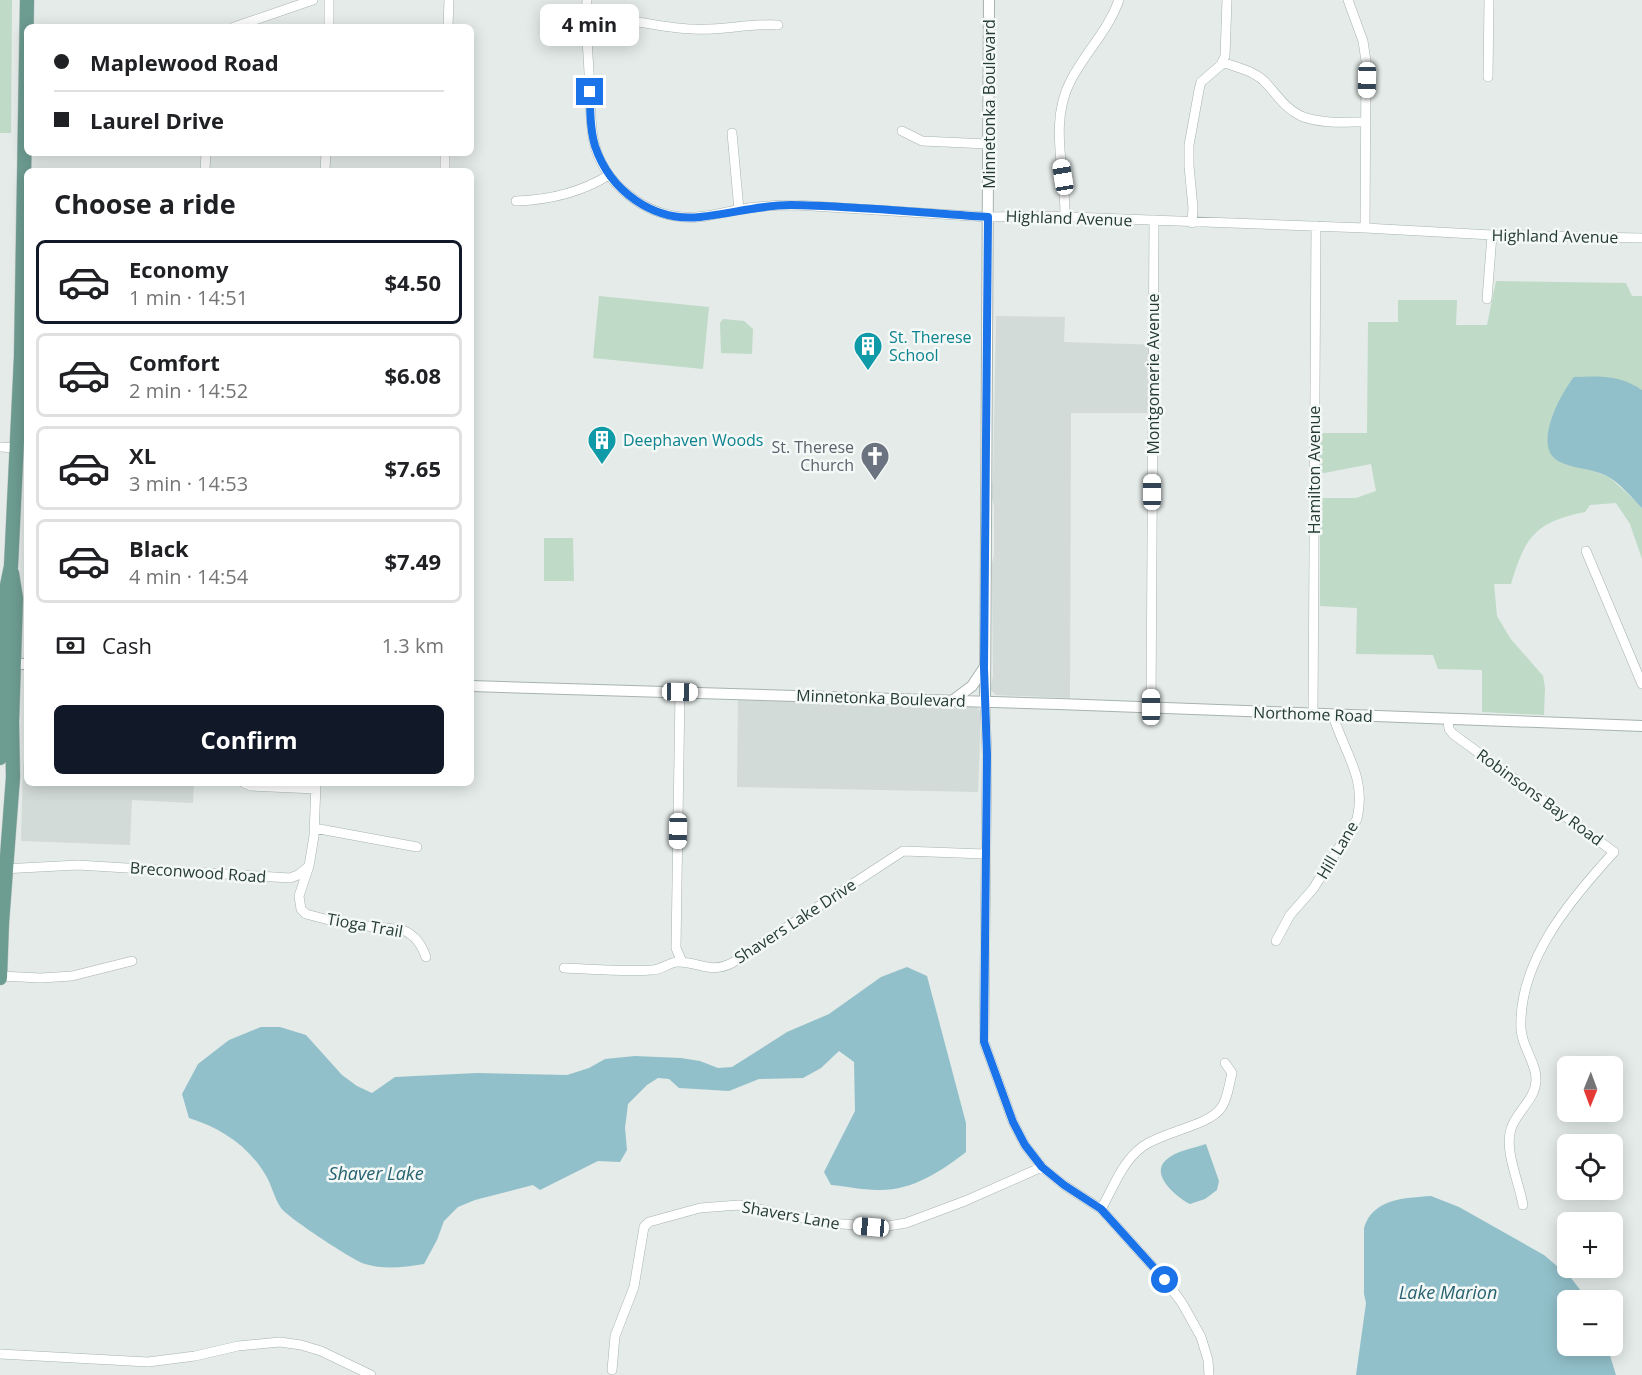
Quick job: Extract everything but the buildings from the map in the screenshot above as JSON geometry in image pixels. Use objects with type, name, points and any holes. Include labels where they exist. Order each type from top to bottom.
[{"type":"main road","points":[[27,0],[27,24]]},
{"type":"main road","points":[[0,758],[5,595],[11,566],[24,253]]},
{"type":"main road","points":[[0,977],[2,874],[13,777],[20,664],[16,598],[11,566]]},
{"type":"street","points":[[243,24],[313,0]]},
{"type":"street","points":[[329,24],[330,0]]},
{"type":"street","points":[[448,24],[449,0]]},
{"type":"street","name":"Highland Avenue","points":[[587,0],[586,18],[594,143],[609,175],[633,199],[666,215],[683,218],[700,217],[772,205],[988,217],[1154,220],[1492,235],[1642,238]]},
{"type":"street","name":"Minnetonka Boulevard","points":[[474,686],[985,702],[989,0]]},
{"type":"street","points":[[1065,218],[1065,188],[1059,154],[1063,105],[1071,79],[1111,21],[1119,0]]},
{"type":"street","points":[[1192,223],[1189,145],[1199,90],[1206,76],[1222,62],[1227,47],[1227,0]]},
{"type":"street","points":[[1348,0],[1363,41],[1366,61],[1365,228]]},
{"type":"street","points":[[1488,77],[1489,0]]},
{"type":"street","points":[[586,18],[628,19],[706,30],[757,24],[778,25]]},
{"type":"street","points":[[1222,62],[1253,73],[1263,80],[1279,100],[1300,115],[1325,121],[1366,122]]},
{"type":"street","points":[[902,131],[922,141],[988,144]]},
{"type":"street","points":[[732,133],[739,210]]},
{"type":"street","points":[[516,201],[566,195],[590,186],[609,175]]},
{"type":"street","name":"Montgomerie Avenue","points":[[1151,707],[1154,220]]},
{"type":"street","name":"Hamilton Avenue","points":[[1313,714],[1316,226]]},
{"type":"street","points":[[1487,299],[1492,235]]},
{"type":"street","points":[[0,447],[17,448]]},
{"type":"street","points":[[1586,552],[1642,684]]},
{"type":"street","points":[[952,701],[972,686],[984,668]]},
{"type":"street","points":[[680,692],[676,948],[682,962]]},
{"type":"street","points":[[985,702],[987,755],[984,1042],[1013,1122],[1025,1145],[1042,1167],[1064,1185],[1101,1209],[1135,1245],[1182,1303],[1201,1337],[1208,1360],[1209,1375]]},
{"type":"street","name":"Northome Road","points":[[985,702],[1642,726]]},
{"type":"street","name":"Hill Lane","points":[[1276,941],[1290,915],[1313,889],[1357,819],[1360,790],[1357,773],[1333,715]]},
{"type":"street","name":"Robinsons Bay Road","points":[[1448,720],[1449,729],[1454,734],[1614,852],[1553,929],[1535,964],[1523,999],[1521,1030],[1523,1045],[1533,1065],[1536,1081],[1530,1098],[1511,1127],[1508,1143],[1523,1204]]},
{"type":"street","points":[[251,786],[316,786],[309,866],[299,896]]},
{"type":"street","points":[[314,828],[417,847]]},
{"type":"street","name":"Shavers Lake Drive","points":[[564,968],[653,970],[674,962],[682,962],[718,968],[732,963],[903,851],[985,854]]},
{"type":"street","name":"Breconwood Road","points":[[2,874],[78,865],[173,869],[290,878],[309,866]]},
{"type":"street","points":[[290,878],[299,896]]},
{"type":"street","name":"Tioga Trail","points":[[299,896],[301,909],[306,914],[340,923],[393,928],[412,934],[423,948],[426,957]]},
{"type":"street","points":[[0,977],[72,976],[132,961]]},
{"type":"street","points":[[1101,1209],[1120,1171],[1128,1159],[1140,1148],[1153,1139],[1209,1118],[1221,1110],[1232,1073],[1225,1063]]},
{"type":"street","name":"Shavers Lane","points":[[612,1370],[615,1336],[634,1287],[641,1237],[644,1227],[649,1222],[700,1208],[739,1205],[829,1224],[882,1227],[906,1223],[1042,1167]]},
{"type":"street","points":[[0,1354],[148,1362],[195,1356],[238,1346],[280,1342],[321,1351],[371,1375]]},
{"type":"shaded area","points":[[996,316],[1065,317],[1064,342],[1160,345],[1160,413],[1071,413],[1070,698],[996,695],[990,689],[993,676],[990,569],[994,556],[994,506],[991,495]]},
{"type":"shaded area","points":[[738,700],[974,706],[981,713],[978,792],[737,787]]},
{"type":"shaded area","points":[[24,757],[24,786],[194,786],[193,803],[132,800],[130,845],[21,841]]},
{"type":"green space","points":[[0,0],[12,0],[11,133],[0,133]]},
{"type":"green space","points":[[1496,281],[1626,283],[1632,296],[1642,296],[1642,390],[1618,379],[1574,377],[1560,462],[1609,477],[1642,507],[1642,559],[1630,524],[1616,503],[1590,505],[1585,512],[1554,521],[1534,534],[1521,554],[1511,584],[1494,584],[1497,616],[1510,638],[1543,676],[1544,715],[1482,712],[1482,670],[1438,669],[1433,655],[1356,654],[1357,608],[1320,606],[1320,498],[1356,498],[1376,491],[1371,464],[1319,474],[1320,433],[1367,433],[1368,322],[1398,322],[1398,300],[1457,300],[1456,325],[1487,325]]},
{"type":"green space","points":[[599,296],[709,307],[703,369],[593,358]]},
{"type":"green space","points":[[723,319],[744,321],[753,329],[752,354],[721,353],[720,323]]},
{"type":"green space","points":[[544,538],[573,538],[574,581],[544,581]]},
{"type":"water","points":[[1574,377],[1618,379],[1642,390],[1642,508],[1607,476],[1564,464],[1551,454],[1548,432],[1551,419],[1562,395]]},
{"type":"water","name":"Shaver Lake","points":[[907,967],[927,976],[966,1123],[966,1152],[925,1179],[902,1187],[871,1190],[831,1185],[824,1172],[855,1111],[854,1062],[839,1051],[821,1068],[803,1078],[759,1079],[729,1091],[679,1088],[669,1079],[658,1078],[647,1085],[628,1104],[625,1128],[627,1150],[620,1162],[598,1161],[540,1190],[533,1185],[475,1200],[458,1207],[444,1221],[424,1264],[380,1267],[365,1264],[348,1255],[286,1213],[281,1208],[258,1164],[233,1139],[189,1118],[182,1094],[198,1064],[229,1040],[261,1027],[280,1027],[306,1035],[342,1075],[372,1093],[395,1077],[477,1073],[567,1075],[589,1068],[605,1059],[635,1056],[681,1058],[700,1061],[718,1068],[732,1067],[787,1032],[829,1014],[881,977]]},
{"type":"water","points":[[1206,1144],[1219,1181],[1217,1190],[1205,1199],[1190,1204],[1167,1185],[1161,1172],[1162,1166],[1174,1154]]},
{"type":"water","name":"Lake Marion","points":[[1431,1196],[1459,1207],[1544,1255],[1557,1266],[1557,1278],[1571,1278],[1580,1290],[1557,1290],[1557,1356],[1610,1356],[1616,1375],[1356,1375],[1366,1303],[1364,1228],[1368,1218],[1382,1205],[1401,1199]]},
{"type":"place","name":"St. Therese School","points":[[868,372]]},
{"type":"place","name":"Deephaven Woods","points":[[602,466]]},
{"type":"place","name":"St. Therese Church","points":[[875,482]]},
{"type":"route","points":[[590,92],[594,143],[609,175],[633,199],[666,215],[683,218],[700,217],[784,205],[988,217],[984,668],[987,755],[984,1042],[1013,1122],[1025,1145],[1042,1167],[1064,1185],[1101,1209],[1165,1280]]}]
